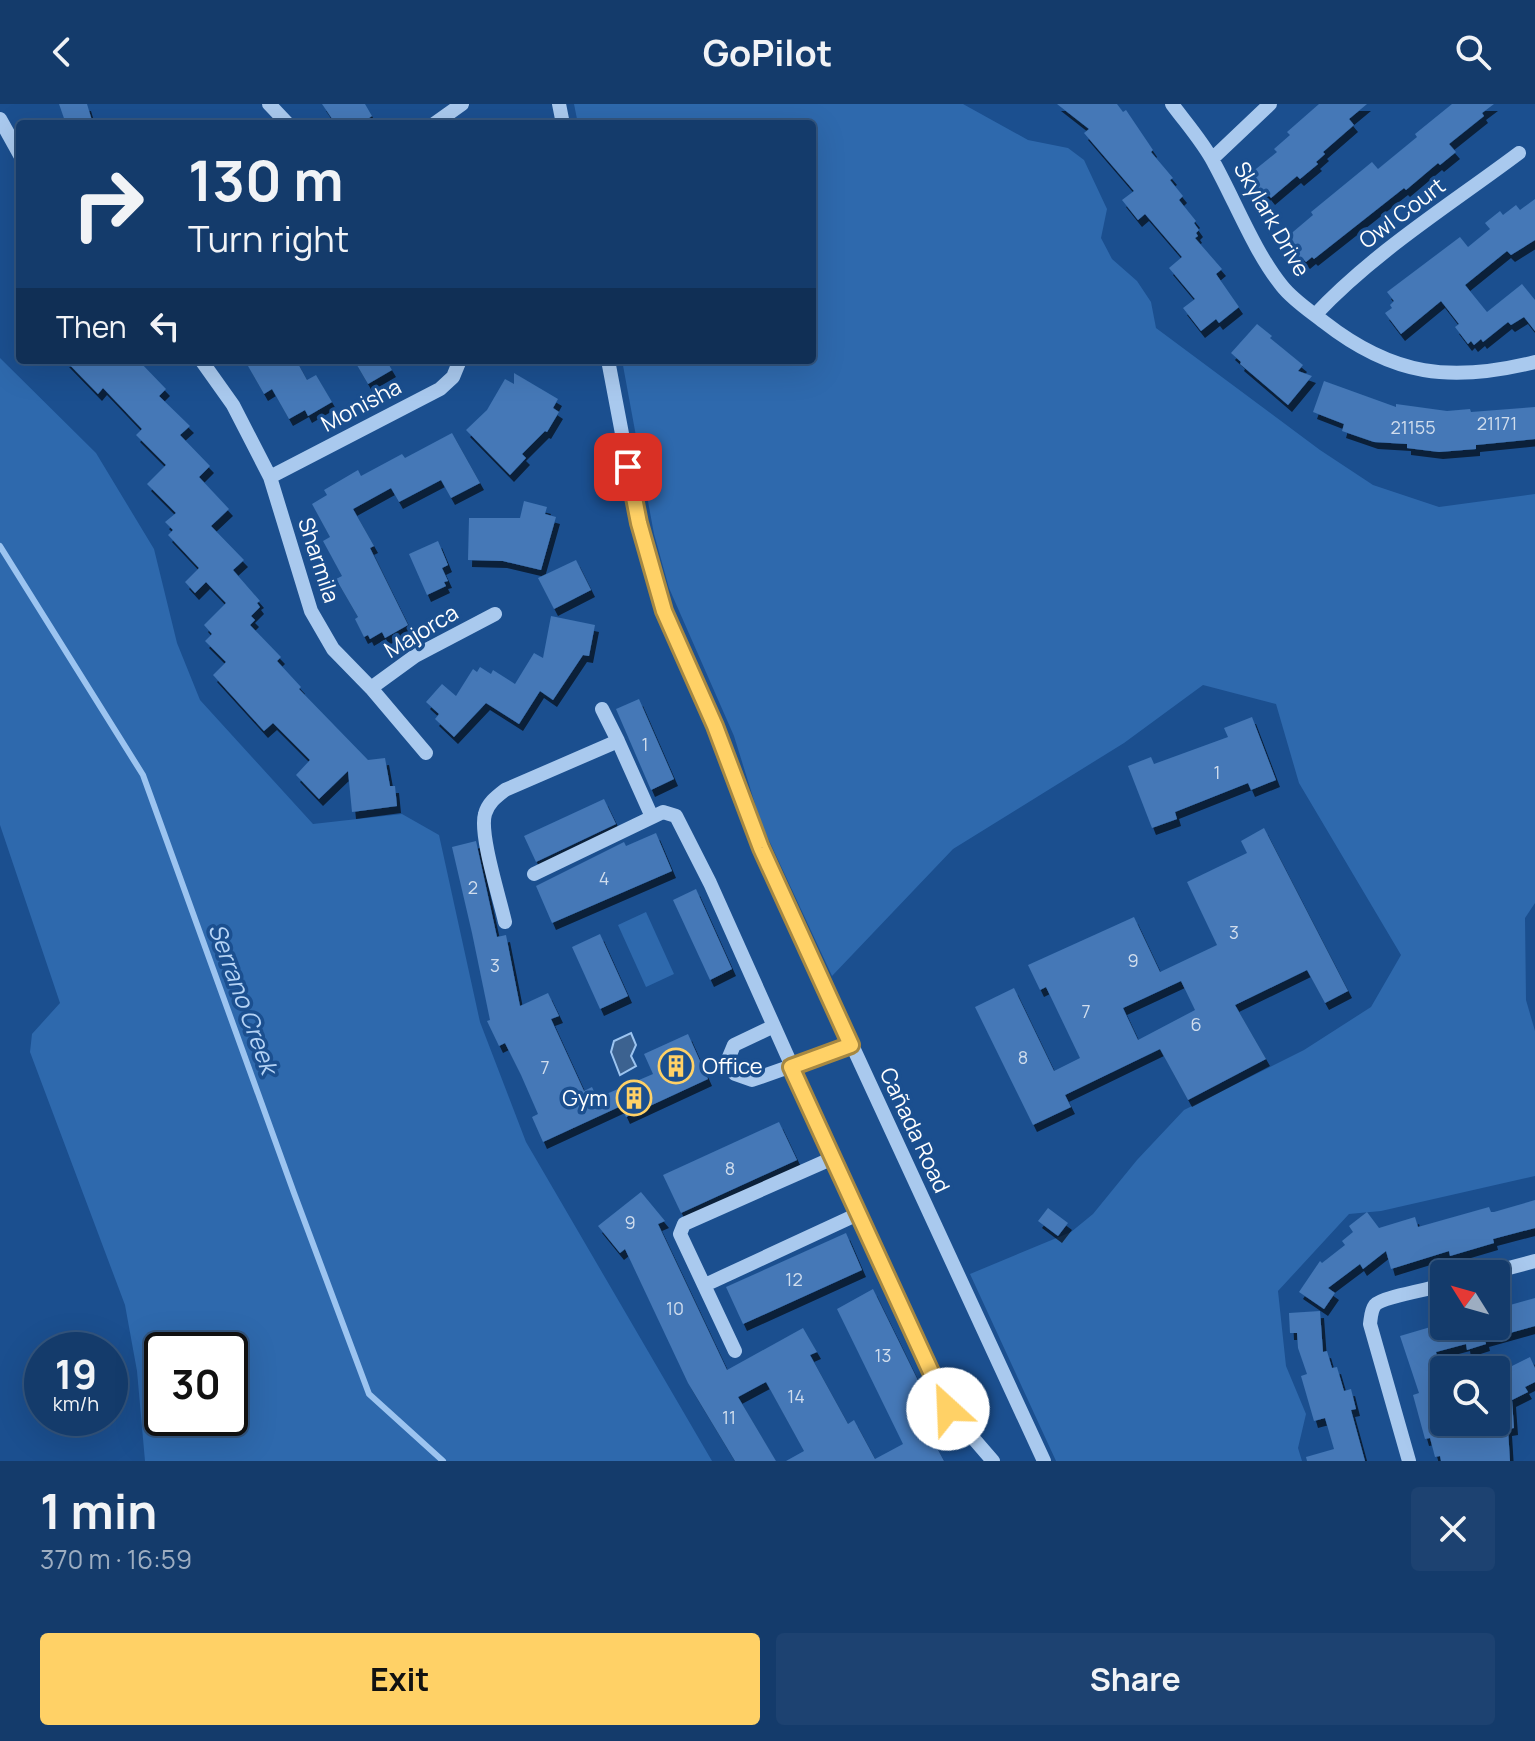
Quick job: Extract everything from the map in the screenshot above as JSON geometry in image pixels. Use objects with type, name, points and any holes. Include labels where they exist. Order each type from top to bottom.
[{"type":"street","points":[[269,104],[284,120]]},
{"type":"street","points":[[440,120],[462,104]]},
{"type":"street","name":"Skylark Drive","points":[[1172,104],[1212,159],[1280,283],[1342,336],[1373,354],[1411,368],[1461,375],[1504,370],[1535,362]]},
{"type":"street","points":[[1212,159],[1270,104]]},
{"type":"street","points":[[0,119],[16,148]]},
{"type":"street","name":"Owl Court","points":[[1315,315],[1336,292],[1375,261],[1519,153]]},
{"type":"street","name":"Sharmila","points":[[204,364],[233,405],[270,477],[311,611],[333,649],[426,753]]},
{"type":"street","name":"Monisha","points":[[270,477],[440,389],[453,377],[458,364]]},
{"type":"street","name":"Cañada Road","points":[[609,364],[639,523],[664,611],[715,726],[761,848],[1044,1461]]},
{"type":"street","name":"Majorca","points":[[371,688],[415,656],[495,614]]},
{"type":"street","points":[[602,709],[652,817]]},
{"type":"street","points":[[505,922],[483,827],[487,808],[505,790],[618,741]]},
{"type":"street","points":[[534,874],[663,812],[676,816],[710,883],[948,1409],[988,1459]]},
{"type":"street","points":[[774,1026],[734,1045],[729,1067],[743,1079],[752,1080],[851,1045]]},
{"type":"street","points":[[735,1351],[680,1234],[684,1224],[833,1158]]},
{"type":"street","points":[[705,1285],[858,1214]]},
{"type":"street","points":[[1510,1268],[1535,1261]]},
{"type":"street","points":[[1409,1461],[1370,1324],[1373,1308],[1378,1302],[1430,1288]]},
{"type":"shaded area","points":[[574,104],[963,104],[1028,140],[1068,148],[1084,160],[1107,209],[1101,238],[1112,259],[1137,281],[1151,302],[1156,328],[1320,450],[1373,485],[1439,507],[1535,494],[1535,903],[1525,918],[1526,1000],[1535,1031],[1535,1176],[1381,1211],[1349,1214],[1278,1291],[1286,1366],[1306,1414],[1298,1448],[1302,1461],[1056,1461],[970,1274],[1071,1232],[1093,1214],[1137,1160],[1184,1110],[1304,1050],[1371,1007],[1401,955],[1299,783],[1276,704],[1203,685],[1124,743],[953,849],[832,976],[761,823],[734,736],[669,588],[654,534],[623,364],[816,364],[816,120],[577,120]]},
{"type":"shaded area","points":[[0,358],[96,453],[154,549],[177,643],[200,700],[313,824],[402,814],[439,835],[480,1022],[526,1142],[712,1461],[145,1461],[137,1371],[125,1305],[30,1052],[32,1034],[60,1003],[0,825]]},
{"type":"shaded area","points":[[646,912],[674,974],[646,987],[618,925]]},
{"type":"shaded area","points":[[631,1033],[636,1045],[631,1056],[636,1066],[620,1075],[611,1052],[614,1041]]},
{"type":"building","points":[[59,104],[87,104],[92,120],[65,120]]},
{"type":"building","points":[[322,104],[365,104],[372,116],[366,120],[333,120]]},
{"type":"building","points":[[1057,104],[1117,104],[1123,112],[1126,110],[1153,150],[1151,152],[1173,178],[1170,180],[1183,196],[1179,200],[1196,221],[1194,223],[1199,230],[1195,238],[1222,269],[1216,274],[1239,307],[1219,323],[1216,319],[1201,331],[1183,308],[1195,299],[1169,268],[1182,257],[1145,214],[1138,220],[1122,200],[1134,191],[1084,133],[1089,129]]},
{"type":"building","points":[[1319,104],[1367,104],[1349,119],[1354,125],[1323,152],[1325,154],[1316,162],[1318,164],[1300,179],[1297,176],[1271,198],[1267,193],[1262,197],[1246,177],[1277,152],[1274,149],[1290,135],[1287,132]]},
{"type":"building","points":[[1452,104],[1494,104],[1449,144],[1456,152],[1440,165],[1438,163],[1406,190],[1404,188],[1314,259],[1312,257],[1306,262],[1302,258],[1299,261],[1286,245],[1290,241],[1287,237],[1313,215],[1311,212],[1372,162],[1378,169]]},
{"type":"building","points":[[1535,199],[1535,240],[1511,255],[1507,251],[1465,285],[1487,312],[1522,284],[1535,300],[1535,331],[1524,317],[1511,325],[1508,322],[1483,342],[1481,339],[1474,345],[1471,341],[1468,344],[1455,327],[1459,324],[1441,301],[1401,334],[1385,313],[1392,308],[1390,305],[1394,301],[1387,292],[1460,237],[1468,247],[1490,229],[1485,223],[1500,211],[1503,215],[1516,205],[1520,210]]},
{"type":"building","points":[[1257,324],[1303,365],[1298,371],[1312,376],[1288,405],[1231,353]]},
{"type":"building","points":[[69,364],[142,364],[166,389],[159,396],[190,426],[180,435],[210,466],[199,477],[229,509],[211,526],[244,560],[233,570],[260,601],[257,603],[260,607],[251,616],[255,620],[250,625],[281,657],[277,661],[301,687],[299,689],[368,760],[385,758],[390,786],[395,786],[397,806],[352,812],[348,771],[319,799],[296,775],[310,760],[273,723],[264,731],[213,675],[226,662],[205,641],[212,634],[204,625],[226,603],[206,582],[195,593],[185,582],[199,568],[168,535],[173,530],[165,522],[176,513],[147,484],[166,465],[136,435],[142,429],[103,388],[98,394]]},
{"type":"building","points":[[298,364],[307,380],[316,375],[332,402],[308,416],[305,410],[289,419],[272,389],[264,394],[248,366]]},
{"type":"building","points":[[356,364],[388,364],[392,370],[368,384]]},
{"type":"building","points":[[514,373],[558,399],[553,408],[559,412],[547,432],[522,454],[526,458],[510,475],[466,430],[487,410],[505,379],[514,384]]},
{"type":"building","points":[[1324,381],[1396,407],[1396,404],[1447,411],[1470,409],[1471,412],[1535,407],[1535,439],[1439,452],[1407,448],[1407,444],[1374,442],[1342,431],[1344,424],[1313,412]]},
{"type":"building","points":[[452,433],[480,483],[451,498],[441,480],[399,502],[391,488],[353,509],[374,546],[370,548],[408,625],[385,638],[382,632],[370,639],[368,635],[364,637],[355,619],[358,617],[336,579],[342,576],[323,541],[330,537],[312,504],[327,495],[324,490],[358,470],[361,476],[402,454],[405,458]]},
{"type":"building","points":[[524,501],[547,507],[545,514],[556,517],[541,570],[503,561],[468,560],[469,518],[520,518]]},
{"type":"building","points":[[438,541],[448,565],[442,568],[448,581],[444,582],[446,586],[427,595],[409,554]]},
{"type":"building","points":[[576,560],[591,590],[554,609],[538,578]]},
{"type":"building","points":[[551,616],[595,625],[589,656],[583,655],[553,700],[540,691],[519,724],[486,703],[454,737],[435,719],[439,714],[426,702],[442,684],[456,696],[473,669],[477,672],[480,667],[491,674],[493,670],[515,684],[534,653],[543,658]]},
{"type":"building","points":[[639,699],[674,779],[651,790],[616,709]]},
{"type":"building","points":[[1252,717],[1276,780],[1251,790],[1248,783],[1175,812],[1177,819],[1152,828],[1128,766],[1151,757],[1154,764],[1228,737],[1224,728]]},
{"type":"building","points":[[604,799],[616,824],[536,862],[524,836]]},
{"type":"building","points":[[1264,828],[1348,991],[1325,1003],[1307,970],[1235,1005],[1266,1059],[1188,1100],[1160,1049],[1065,1095],[1071,1107],[1033,1125],[975,1007],[1014,988],[1054,1071],[1080,1058],[1046,987],[1040,990],[1028,965],[1134,917],[1160,972],[1217,945],[1187,882],[1247,853],[1241,841]],"holes":[[[1181,981],[1195,1010],[1138,1040],[1123,1008]]]},
{"type":"building","points":[[656,833],[672,871],[552,923],[536,886],[624,842],[626,846]]},
{"type":"building","points":[[476,841],[497,937],[506,935],[520,1006],[548,993],[559,1016],[551,1019],[584,1091],[592,1087],[597,1098],[653,1074],[644,1054],[688,1034],[708,1079],[626,1117],[621,1106],[543,1142],[532,1117],[538,1114],[521,1075],[505,1043],[499,1046],[487,1021],[490,1020],[452,847]]},
{"type":"building","points":[[696,889],[732,969],[710,980],[673,900]]},
{"type":"building","points":[[600,934],[628,996],[600,1009],[572,947]]},
{"type":"building","points":[[779,1122],[797,1160],[681,1213],[663,1175]]},
{"type":"building","points":[[641,1192],[665,1221],[658,1224],[727,1370],[803,1328],[817,1352],[810,1355],[848,1424],[854,1420],[875,1459],[903,1444],[837,1309],[873,1289],[930,1405],[917,1411],[944,1461],[786,1461],[804,1451],[766,1382],[738,1397],[776,1461],[735,1461],[688,1383],[625,1249],[620,1253],[598,1226]]},
{"type":"building","points":[[1535,1200],[1535,1228],[1493,1239],[1494,1243],[1450,1256],[1449,1251],[1391,1269],[1386,1251],[1363,1269],[1360,1264],[1328,1288],[1335,1293],[1324,1309],[1299,1292],[1320,1261],[1322,1263],[1345,1245],[1342,1241],[1353,1232],[1349,1226],[1367,1212],[1379,1228],[1415,1217],[1418,1227],[1489,1207],[1494,1212]]},
{"type":"building","points":[[1048,1208],[1068,1223],[1058,1236],[1038,1221]]},
{"type":"building","points":[[846,1233],[862,1270],[743,1324],[726,1287]]},
{"type":"building","points":[[1535,1298],[1535,1326],[1510,1333],[1510,1305]]},
{"type":"building","points":[[1320,1311],[1323,1352],[1327,1351],[1332,1368],[1337,1367],[1344,1391],[1351,1389],[1356,1409],[1351,1410],[1365,1461],[1307,1461],[1306,1457],[1334,1449],[1325,1418],[1314,1421],[1301,1376],[1307,1374],[1298,1348],[1297,1333],[1290,1333],[1289,1313]]},
{"type":"building","points":[[1430,1327],[1430,1340],[1485,1340],[1486,1344],[1467,1350],[1466,1344],[1430,1356],[1430,1436],[1508,1436],[1510,1461],[1441,1461],[1440,1456],[1435,1457],[1430,1438],[1425,1439],[1413,1395],[1419,1393],[1400,1336]]},
{"type":"building","points":[[1530,1357],[1535,1368],[1535,1382],[1525,1387],[1528,1392],[1512,1400],[1514,1428],[1510,1429],[1510,1367]]},
{"type":"waterway","name":"Serrano Creek","points":[[0,546],[143,775],[369,1394],[443,1461]]},
{"type":"place","name":"Office","points":[[676,1066]]},
{"type":"place","name":"Gym","points":[[634,1098]]},
{"type":"route","points":[[628,467],[639,523],[664,611],[715,726],[761,848],[851,1045],[791,1067],[948,1409]]}]
